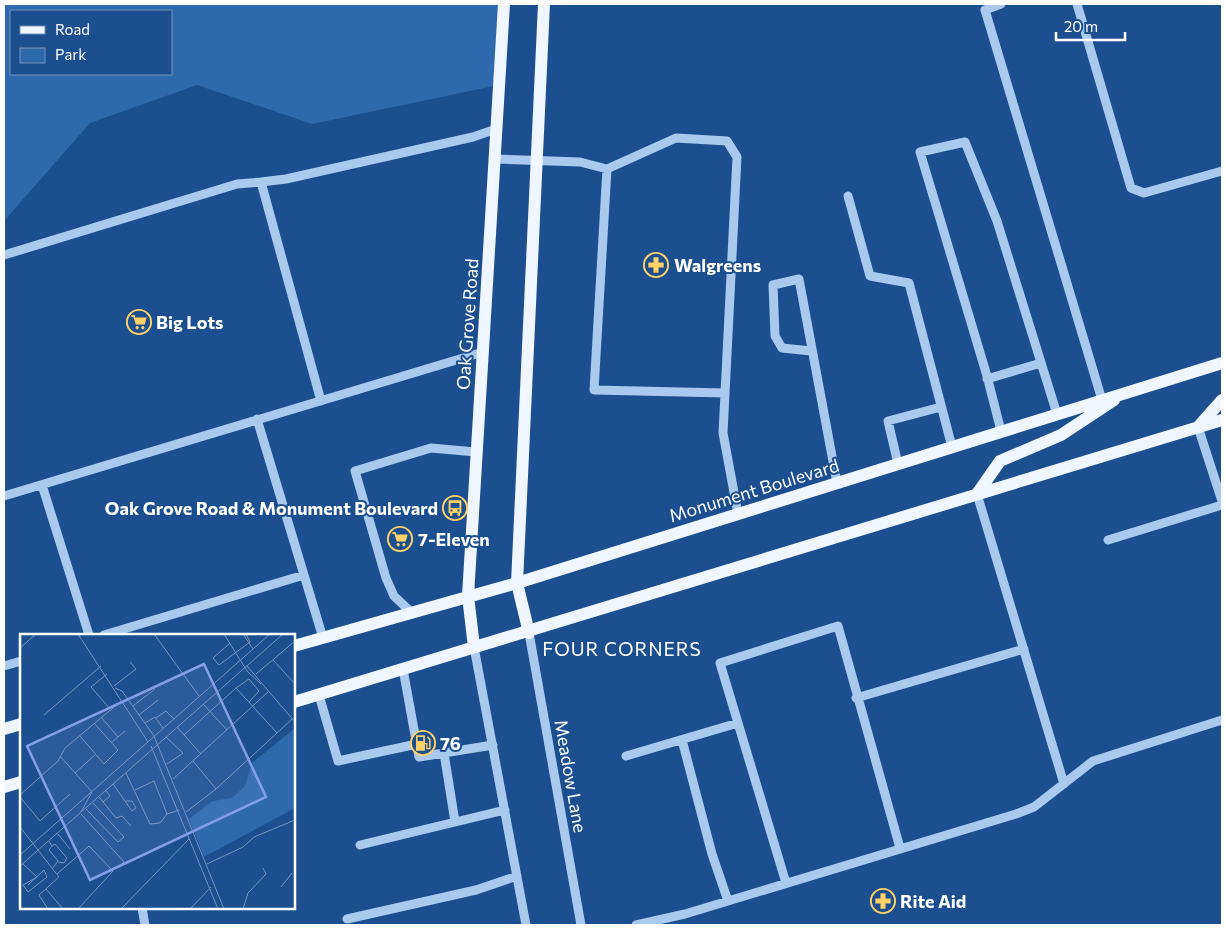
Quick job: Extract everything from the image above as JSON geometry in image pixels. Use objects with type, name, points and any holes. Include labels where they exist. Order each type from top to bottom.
[{"type":"main road","name":"Oak Grove Road","points":[[474,647],[468,596],[504,4]]},
{"type":"main road","points":[[528,633],[517,583],[544,4]]},
{"type":"main road","name":"Monument Boulevard","points":[[295,646],[517,583],[1222,362]]},
{"type":"main road","points":[[977,494],[1000,460],[1061,435],[1125,393]]},
{"type":"main road","points":[[1198,427],[1222,400]]},
{"type":"main road","points":[[295,702],[474,647],[528,633],[1222,420]]},
{"type":"main road","points":[[4,729],[20,724]]},
{"type":"main road","points":[[4,787],[20,782]]},
{"type":"street","points":[[1001,4],[984,10],[1102,400]]},
{"type":"street","points":[[1077,4],[1131,188],[1144,193],[1222,171]]},
{"type":"street","points":[[4,255],[237,184],[286,179],[473,137],[496,128]]},
{"type":"street","points":[[494,159],[536,162],[580,162],[607,169],[676,138],[727,141],[737,157],[723,433],[738,514]]},
{"type":"street","points":[[1001,431],[920,152],[965,142],[997,221],[1057,414]]},
{"type":"street","points":[[607,169],[594,390],[725,393]]},
{"type":"street","points":[[261,182],[321,401]]},
{"type":"street","points":[[848,196],[870,276],[909,283],[952,447]]},
{"type":"street","points":[[811,351],[782,348],[776,336],[773,285],[799,279],[811,351],[838,482]]},
{"type":"street","points":[[4,496],[483,352]]},
{"type":"street","points":[[987,379],[1041,363]]},
{"type":"street","points":[[898,464],[888,421],[942,407]]},
{"type":"street","points":[[257,420],[322,638]]},
{"type":"street","points":[[1198,427],[1222,501]]},
{"type":"street","points":[[412,612],[394,596],[386,578],[355,471],[431,448],[476,452]]},
{"type":"street","points":[[42,485],[90,634]]},
{"type":"street","points":[[977,494],[1064,784]]},
{"type":"street","points":[[1108,540],[1222,505]]},
{"type":"street","points":[[107,634],[304,574]]},
{"type":"street","points":[[786,883],[720,663],[838,626],[856,698],[900,848]]},
{"type":"street","name":"Meadow Lane","points":[[528,633],[581,925]]},
{"type":"street","points":[[474,647],[526,925]]},
{"type":"street","points":[[856,698],[1024,649]]},
{"type":"street","points":[[4,666],[20,661]]},
{"type":"street","points":[[403,669],[419,757],[493,745]]},
{"type":"street","points":[[319,695],[338,761],[416,744]]},
{"type":"street","points":[[636,925],[659,923],[1034,807],[1093,761],[1222,720]]},
{"type":"street","points":[[626,756],[738,723]]},
{"type":"street","points":[[682,740],[712,854],[728,901]]},
{"type":"street","points":[[444,753],[455,822]]},
{"type":"street","points":[[360,846],[505,810]]},
{"type":"street","points":[[347,919],[476,890],[517,876]]},
{"type":"street","points":[[142,909],[145,925]]},
{"type":"green space","points":[[4,4],[504,4],[499,85],[312,124],[197,85],[90,123],[4,221]]},
{"type":"place","name":"Walgreens","points":[[656,265]]},
{"type":"place","name":"Big Lots","points":[[139,322]]},
{"type":"place","name":"Oak Grove Road & Monument Boulevard","points":[[455,508]]},
{"type":"place","name":"7-Eleven","points":[[400,539]]},
{"type":"place","name":"76","points":[[423,743]]},
{"type":"place","name":"Rite Aid","points":[[883,901]]},
{"type":"district","name":"FOUR CORNERS","points":[[622,648]]}]
